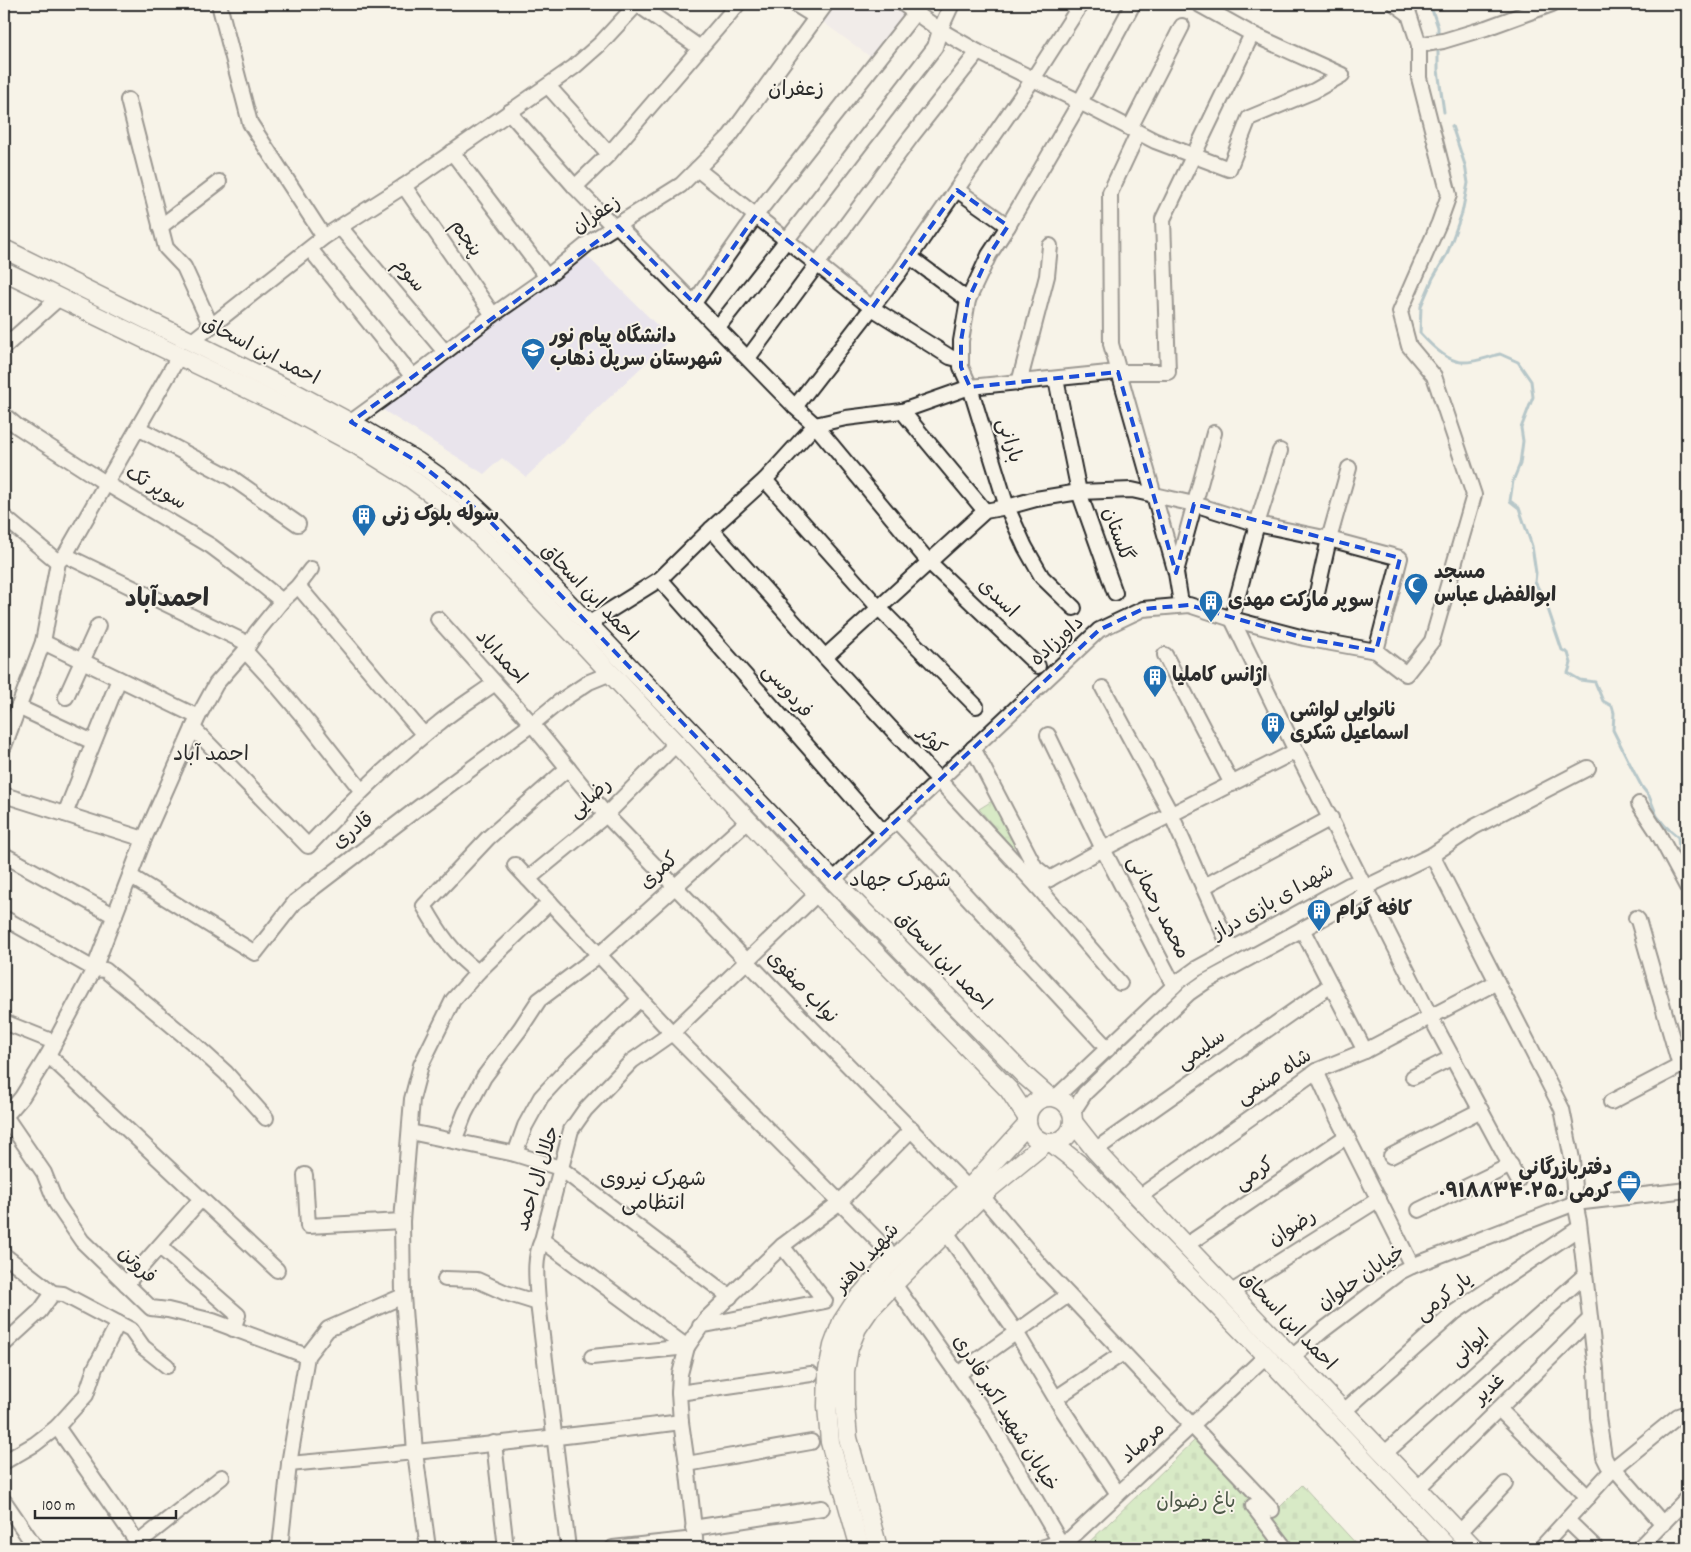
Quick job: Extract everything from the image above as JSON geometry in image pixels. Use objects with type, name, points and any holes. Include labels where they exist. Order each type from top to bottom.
[{"type":"main road","name":"احمد ابن اسحاق","points":[[4,248],[351,422],[418,462],[456,490],[491,523],[590,635],[677,744],[818,893],[1010,1090],[1027,1121]]},
{"type":"main road","name":"احمد ابن اسحاق","points":[[4,271],[291,410],[357,445],[410,478],[447,505],[590,635]]},
{"type":"main road","name":"احمد ابن اسحاق","points":[[618,668],[833,880],[1024,1075],[1052,1097]]},
{"type":"main road","points":[[1052,1097],[1064,1100],[1069,1106],[1073,1117],[1068,1134],[1064,1138],[1048,1143],[1034,1136],[1027,1121],[1029,1109],[1040,1098],[1052,1097]]},
{"type":"main road","name":"احمد ابن اسحاق","points":[[1073,1117],[1095,1150],[1474,1548]]},
{"type":"main road","name":"شهید باهنر","points":[[903,1258],[946,1232],[1027,1121]]},
{"type":"main road","name":"احمد ابن اسحاق","points":[[1048,1143],[1079,1164],[1266,1356],[1448,1548]]},
{"type":"main road","name":"شهید باهنر","points":[[878,1548],[848,1438],[845,1406],[845,1371],[849,1348],[857,1328],[903,1258],[976,1192],[1048,1143]]},
{"type":"main road","name":"شهید باهنر","points":[[859,1548],[830,1442],[828,1370],[833,1346],[842,1322],[855,1302],[889,1281]]},
{"type":"street","points":[[219,4],[250,123],[324,237]]},
{"type":"street","points":[[191,342],[324,237],[404,186],[574,68],[600,44],[637,4],[700,48]]},
{"type":"street","points":[[575,187],[610,154],[738,4]]},
{"type":"street","points":[[796,4],[816,17]]},
{"type":"street","name":"زعفران","points":[[351,422],[413,378],[493,315],[547,277],[590,242],[681,186],[730,136],[826,4]]},
{"type":"street","points":[[903,4],[918,9],[940,30],[978,52],[1080,102],[1155,142],[1229,169],[1249,118],[1314,91],[1342,75],[1252,34],[1198,4]]},
{"type":"street","points":[[718,327],[935,47],[940,30],[952,4]]},
{"type":"street","points":[[795,407],[910,257],[1033,79],[1082,4]]},
{"type":"street","points":[[697,169],[872,308],[950,357],[961,360],[961,341],[968,300],[989,255],[1008,226],[1080,102],[1132,4]]},
{"type":"street","points":[[1395,4],[1409,14],[1431,43]]},
{"type":"street","points":[[1431,43],[1486,28],[1552,4]]},
{"type":"street","points":[[694,303],[756,215],[918,9]]},
{"type":"street","points":[[1180,598],[1176,573],[1111,344],[1110,194],[1134,131],[1182,26]]},
{"type":"street","points":[[590,635],[660,580],[711,529],[766,480],[815,425],[846,418],[902,411],[970,387],[1118,372],[1168,372],[1163,219],[1252,34]]},
{"type":"street","points":[[825,657],[985,510],[1078,492],[1132,490],[1194,504],[1257,524],[1400,558],[1376,651],[1406,674],[1432,641],[1474,495],[1434,376],[1409,346],[1400,312],[1450,195],[1420,78],[1431,43]]},
{"type":"street","points":[[748,358],[911,137],[978,52]]},
{"type":"street","points":[[548,86],[610,154]]},
{"type":"street","points":[[128,100],[166,248],[184,267],[211,326]]},
{"type":"street","name":"اسدی","points":[[509,112],[575,187],[815,425],[928,561],[1038,666]]},
{"type":"street","points":[[452,152],[547,277]]},
{"type":"street","points":[[160,227],[220,182]]},
{"type":"street","name":"پنجم","points":[[404,186],[493,315]]},
{"type":"street","points":[[957,190],[1008,226]]},
{"type":"street","name":"سوم","points":[[340,227],[445,352]]},
{"type":"street","points":[[1019,383],[1048,276],[1050,246]]},
{"type":"street","points":[[310,249],[413,378]]},
{"type":"street","points":[[910,257],[968,300]]},
{"type":"street","points":[[4,347],[59,298]]},
{"type":"street","points":[[4,746],[43,642],[61,558],[107,484],[178,356]]},
{"type":"street","name":"بارانی","points":[[961,360],[961,366],[970,387],[1008,507],[1025,546],[1042,577],[1074,608]]},
{"type":"street","name":"گلستان","points":[[1056,379],[1078,492],[1115,593]]},
{"type":"street","points":[[902,411],[985,510]]},
{"type":"street","name":"سوپر تک","points":[[4,416],[107,484],[211,546],[282,602]]},
{"type":"street","points":[[138,428],[232,478],[298,524]]},
{"type":"street","points":[[1176,573],[1214,432]]},
{"type":"street","points":[[1280,451],[1257,524],[1233,614],[1296,751],[1430,1016],[1518,1180]]},
{"type":"street","points":[[1316,597],[1329,540],[1349,468]]},
{"type":"street","points":[[766,480],[880,608],[976,706]]},
{"type":"street","points":[[4,517],[61,558],[247,648],[361,790]]},
{"type":"street","name":"کوثر","points":[[711,529],[825,657],[1037,886],[1120,983]]},
{"type":"street","points":[[4,1117],[22,1097],[94,969],[144,839],[196,723],[216,684],[311,569]]},
{"type":"street","name":"فردوسی","points":[[660,580],[883,832]]},
{"type":"street","points":[[298,586],[424,735]]},
{"type":"street","name":"داورزاده","points":[[833,880],[1099,630],[1143,609],[1189,605],[1233,614],[1304,638],[1376,651]]},
{"type":"street","name":"احمداباد","points":[[438,619],[532,724],[568,768]]},
{"type":"street","points":[[66,697],[98,626]]},
{"type":"street","points":[[43,642],[119,679],[196,723],[308,846],[361,790],[424,735],[495,683]]},
{"type":"street","points":[[1165,655],[1232,784]]},
{"type":"street","name":"قادری","points":[[130,876],[255,953],[295,902],[559,702],[589,682],[618,668]]},
{"type":"street","points":[[65,814],[119,679]]},
{"type":"street","points":[[1103,688],[1171,814],[1231,950]]},
{"type":"street","points":[[18,708],[93,742]]},
{"type":"street","name":"محمد رحمانی","points":[[1048,735],[1103,849],[1174,986]]},
{"type":"street","name":"رضایی","points":[[528,879],[606,815],[677,744]]},
{"type":"street","points":[[973,748],[1036,867],[1050,879]]},
{"type":"street","points":[[1037,886],[1103,849],[1296,751]]},
{"type":"street","points":[[478,972],[464,961],[443,938],[424,906],[488,838],[568,768]]},
{"type":"street","name":"نواب صفوی","points":[[568,768],[606,815],[795,1011],[976,1192],[1068,1295],[1272,1510]]},
{"type":"street","points":[[1366,887],[1432,854],[1474,827],[1588,768]]},
{"type":"street","points":[[4,795],[144,839]]},
{"type":"street","points":[[1639,804],[1658,833],[1687,888]]},
{"type":"street","points":[[1203,887],[1331,818]]},
{"type":"street","name":"کمری","points":[[454,1141],[465,1113],[484,1077],[539,1000],[599,955],[749,820]]},
{"type":"street","points":[[896,820],[1108,1049]]},
{"type":"street","points":[[1432,854],[1562,1108],[1572,1159],[1575,1203],[1596,1369],[1598,1417],[1604,1457],[1608,1465],[1614,1468],[1662,1524]]},
{"type":"street","points":[[4,855],[115,916]]},
{"type":"street","points":[[515,865],[672,1033],[840,1202],[903,1258]]},
{"type":"street","name":"شهدا ی بازی دراز","points":[[1052,1097],[1108,1049],[1174,986],[1196,968],[1349,885],[1358,882],[1366,887],[1364,894],[1356,900],[1205,982],[1190,993],[1085,1093],[1073,1117]]},
{"type":"street","name":"جلال ال احمد","points":[[568,1548],[538,1303],[537,1251],[542,1240],[571,1130],[585,1110],[632,1061],[672,1033],[818,893]]},
{"type":"street","points":[[428,1548],[415,1452],[403,1296],[402,1221],[412,1099],[421,1065],[453,1000],[478,972],[550,902]]},
{"type":"street","points":[[4,918],[94,969],[105,970],[192,1042],[226,1073],[266,1118]]},
{"type":"street","points":[[1611,1102],[1684,1065],[1636,918]]},
{"type":"street","points":[[1302,929],[1366,1051]]},
{"type":"street","name":"شاه صنمی","points":[[1139,1197],[1316,1071],[1366,1051],[1497,982]]},
{"type":"street","name":"سلیمی","points":[[1095,1150],[1331,984]]},
{"type":"street","points":[[515,1154],[525,1126],[541,1097],[567,1069],[640,999]]},
{"type":"street","points":[[4,1022],[51,1048],[201,1199],[277,1270]]},
{"type":"street","points":[[1413,1077],[1453,1057]]},
{"type":"street","points":[[1316,1071],[1412,1266]]},
{"type":"street","points":[[1391,1156],[1481,1110]]},
{"type":"street","name":"فروتن","points":[[4,1117],[44,1173],[56,1203],[82,1242],[151,1308],[168,1310],[213,1322],[307,1356]]},
{"type":"street","points":[[694,1538],[687,1464],[680,1422],[680,1374],[687,1347],[700,1326],[730,1296],[782,1246],[840,1202],[912,1129]]},
{"type":"street","points":[[410,1132],[515,1154],[560,1168],[730,1296]]},
{"type":"street","name":"کرمی","points":[[1185,1246],[1347,1136]]},
{"type":"street","points":[[1419,1210],[1511,1165]]},
{"type":"street","points":[[305,1175],[308,1226],[402,1221]]},
{"type":"street","name":"خیابان حلوان","points":[[1292,1358],[1322,1331],[1400,1272],[1412,1266],[1575,1203],[1687,1190]]},
{"type":"street","points":[[126,1284],[201,1199]]},
{"type":"street","name":"رضوان","points":[[1230,1293],[1378,1199]]},
{"type":"street","name":"یار کرمی","points":[[1343,1412],[1455,1312],[1579,1228]]},
{"type":"street","points":[[946,1232],[1016,1332],[1118,1494]]},
{"type":"street","points":[[542,1240],[687,1347]]},
{"type":"street","points":[[700,1326],[825,1301],[782,1246]]},
{"type":"street","points":[[160,1247],[238,1315],[233,1329]]},
{"type":"street","points":[[4,1255],[53,1293],[63,1294],[131,1330],[143,1347],[167,1366]]},
{"type":"street","name":"ایوانی","points":[[1384,1454],[1585,1275]]},
{"type":"street","points":[[445,1279],[477,1280],[506,1293],[538,1303]]},
{"type":"street","name":"خیابان شهید اکبر قادری","points":[[889,1281],[987,1416],[1060,1542]]},
{"type":"street","points":[[4,1344],[40,1311],[53,1293]]},
{"type":"street","points":[[958,1374],[1068,1295]]},
{"type":"street","points":[[280,1548],[289,1464],[307,1356],[328,1330],[403,1296]]},
{"type":"street","name":"غدیر","points":[[1417,1489],[1590,1319]]},
{"type":"street","points":[[4,1462],[35,1444],[57,1427],[86,1395],[95,1368],[118,1323]]},
{"type":"street","points":[[592,1357],[687,1347]]},
{"type":"street","points":[[1056,1398],[1123,1353]]},
{"type":"street","name":"مرصاد","points":[[1040,1548],[1070,1539],[1266,1356]]},
{"type":"street","points":[[679,1393],[811,1374]]},
{"type":"street","points":[[1499,1409],[1588,1497]]},
{"type":"street","points":[[1541,1548],[1614,1468],[1678,1416],[1687,1413]]},
{"type":"street","points":[[289,1464],[554,1438],[680,1422]]},
{"type":"street","points":[[57,1427],[138,1543],[222,1477]]},
{"type":"street","points":[[687,1464],[811,1442]]},
{"type":"street","points":[[494,1443],[506,1548]]},
{"type":"street","points":[[1459,1532],[1505,1484]]},
{"type":"street","points":[[1640,1548],[1687,1498]]},
{"type":"street","points":[[4,1501],[36,1548]]},
{"type":"street","points":[[1253,1506],[1285,1548]]},
{"type":"street","points":[[613,1548],[694,1538],[822,1508]]},
{"type":"street","points":[[1567,1520],[1596,1548]]},
{"type":"highlighted area","points":[[957,190],[1008,226],[989,255],[968,300],[961,341],[961,367],[970,387],[1118,372],[1176,573],[1194,504],[1400,558],[1376,651],[1304,638],[1189,605],[1143,609],[1099,630],[833,880],[485,516],[418,462],[351,422],[618,226],[694,303],[756,215],[872,308]]},
{"type":"shaded area","points":[[829,4],[893,4],[904,15],[872,58],[816,17]]},
{"type":"shaded area","name":"دانشگاه پیام نور شهرستان سرپل ذهاب","points":[[585,254],[671,339],[526,477],[502,458],[484,474],[383,410],[385,403]]},
{"type":"green space","points":[[992,801],[1016,845],[1012,847],[979,809]]},
{"type":"green space","name":"باغ رضوان","points":[[1197,1438],[1270,1517],[1302,1485],[1360,1548],[1083,1548]]},
{"type":"waterway","points":[[1430,4],[1438,27],[1438,39]]},
{"type":"waterway","points":[[1438,45],[1438,70],[1444,112]]},
{"type":"waterway","points":[[1452,126],[1465,165],[1468,183],[1462,213],[1447,254],[1433,278],[1421,306],[1420,333],[1439,351],[1456,361],[1471,362],[1500,354],[1518,362],[1531,381],[1533,397],[1521,428],[1523,441],[1520,464],[1513,481],[1510,501],[1519,508],[1532,546],[1536,573],[1535,582],[1546,603],[1562,650],[1568,653],[1571,663],[1568,673],[1580,680],[1595,682],[1603,701],[1612,706],[1614,713],[1613,730],[1642,787],[1649,796],[1657,816],[1678,837],[1679,849],[1687,867]]},
{"type":"place","name":"دانشگاه پیام نور شهرستان سرپل ذهاب","points":[[533,371]]},
{"type":"place","name":"سوله بلوک زنی","points":[[364,537]]},
{"type":"place","name":"مسجد ابوالفضل عباس","points":[[1416,606]]},
{"type":"place","name":"سوپر مارکت مهدی","points":[[1211,623]]},
{"type":"place","name":"اژانس کاملیا","points":[[1155,698]]},
{"type":"place","name":"نانوایی لواشی اسماعیل شکری","points":[[1273,745]]},
{"type":"place","name":"کافه گرام","points":[[1319,932]]},
{"type":"place","name":"دفتربازرگانی کرمی ۰۹۱۸۸۳۴۰۲۵۰","points":[[1629,1203]]},
{"type":"district","name":"زعفران","points":[[796,91]]},
{"type":"district","name":"احمدآباد","points":[[167,601]]},
{"type":"district","name":"احمد آباد","points":[[211,756]]},
{"type":"district","name":"شهرک جهاد","points":[[900,882]]},
{"type":"district","name":"شهرک نیروی انتظامی","points":[[653,1193]]}]
